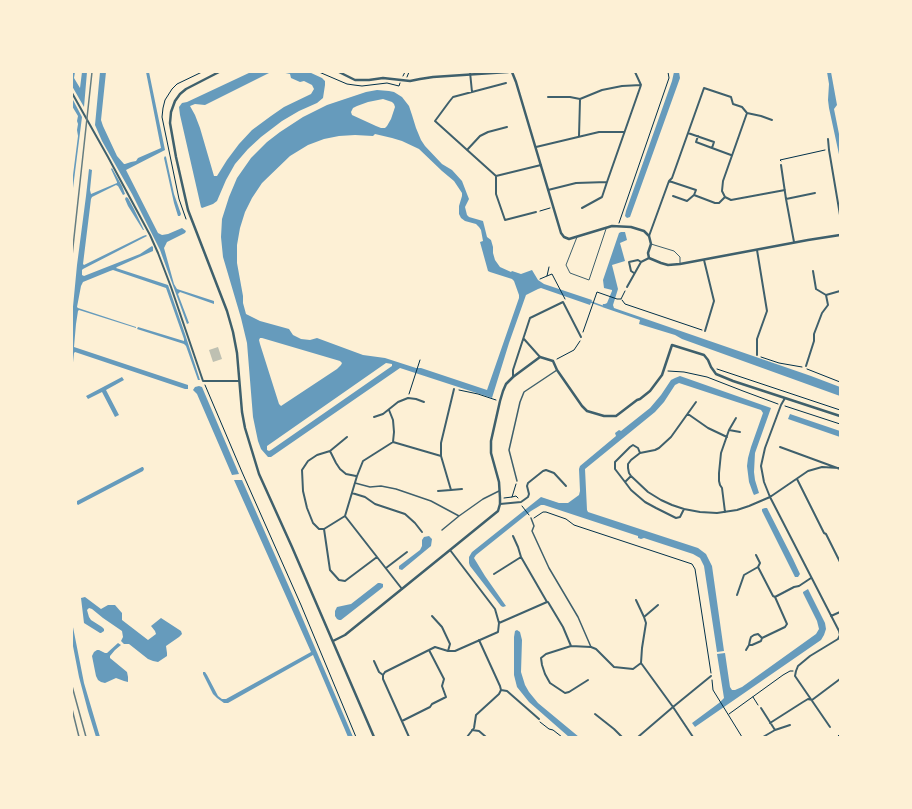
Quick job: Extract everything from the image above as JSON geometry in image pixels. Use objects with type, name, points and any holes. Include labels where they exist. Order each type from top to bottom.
[{"type":"street","points":[[219,72],[186,89],[180,94],[175,101],[172,112],[170,123],[188,210],[231,325],[237,353],[242,412],[245,428],[259,474],[374,737]]},
{"type":"street","points":[[339,72],[355,80],[383,78],[410,81],[470,73],[508,72]]},
{"type":"street","points":[[512,72],[561,233],[564,238],[569,239],[618,226],[631,226],[644,231],[650,236]]},
{"type":"street","points":[[582,208],[602,197],[641,85],[635,72]]},
{"type":"street","points":[[470,73],[472,92]]},
{"type":"street","points":[[506,83],[453,97],[435,121],[496,176],[496,194],[505,220],[536,212]]},
{"type":"street","points":[[548,97],[570,97],[580,99],[602,90],[622,86],[641,85]]},
{"type":"street","points":[[648,258],[650,236],[704,88],[731,96],[734,104],[742,107],[747,113],[772,120]]},
{"type":"street","points":[[72,93],[150,235],[173,294],[203,381],[239,381]]},
{"type":"street","points":[[579,136],[580,99]]},
{"type":"street","points":[[747,113],[722,182],[722,191],[726,198],[731,200],[785,190]]},
{"type":"street","points":[[467,150],[480,136],[488,132],[507,127]]},
{"type":"street","points":[[536,147],[599,132],[624,132]]},
{"type":"street","points":[[688,133],[714,142],[712,148]]},
{"type":"street","points":[[698,136],[696,142],[732,155]]},
{"type":"street","points":[[828,139],[840,215]]},
{"type":"street","points":[[496,176],[541,165]]},
{"type":"street","points":[[781,165],[794,242]]},
{"type":"street","points":[[669,181],[696,190],[694,195],[687,201],[673,196]]},
{"type":"street","points":[[548,190],[576,183],[607,182]]},
{"type":"street","points":[[786,199],[815,193]]},
{"type":"street","points":[[694,195],[715,203],[719,203],[726,198]]},
{"type":"street","points":[[627,287],[640,262],[648,258],[661,263],[680,264],[794,242],[840,235]]},
{"type":"street","points":[[757,250],[767,311],[757,339],[757,356]]},
{"type":"street","points":[[634,273],[631,271],[629,262],[638,260],[640,262]]},
{"type":"street","points":[[704,260],[714,302],[705,331]]},
{"type":"street","points":[[813,271],[816,289],[826,295],[840,292]]},
{"type":"street","points":[[806,366],[814,341],[814,334],[822,313],[828,305],[826,295]]},
{"type":"street","points":[[513,377],[530,318],[563,302],[582,337]]},
{"type":"street","points":[[524,339],[540,357],[552,361],[582,406],[587,411],[599,415],[616,416],[650,391],[662,374],[672,345],[704,356],[716,374],[840,416]]},
{"type":"street","points":[[333,641],[345,635],[498,511],[500,498],[498,478],[491,453],[491,441],[500,401],[506,384],[540,357]]},
{"type":"street","points":[[516,482],[509,450],[520,402],[524,392],[557,370]]},
{"type":"street","points":[[451,490],[441,456],[441,443],[454,389]]},
{"type":"street","points":[[374,417],[383,414],[398,402],[408,398],[424,402]]},
{"type":"street","points":[[785,398],[781,404],[765,448],[761,466],[764,482],[770,498],[832,616],[840,635],[838,639],[810,656],[798,666],[795,676],[830,727]]},
{"type":"street","points":[[696,402],[671,437],[659,448],[640,453],[628,464],[629,473],[631,476],[648,492],[660,500],[684,509],[700,512],[726,512],[737,510],[770,498],[808,471],[822,467],[839,468]]},
{"type":"street","points":[[389,410],[393,420],[393,442]]},
{"type":"street","points":[[688,414],[708,428],[727,437]]},
{"type":"street","points":[[726,512],[722,488],[719,481],[721,453],[729,430],[736,418]]},
{"type":"street","points":[[729,430],[740,432]]},
{"type":"street","points":[[347,437],[330,451],[317,455],[308,461],[302,470],[303,491],[307,508],[313,523],[319,529],[324,528],[345,516],[356,476],[364,461],[393,442],[441,456]]},
{"type":"street","points":[[640,453],[638,448],[633,445],[615,462],[615,469],[631,490],[645,502],[676,518],[680,517],[684,509]]},
{"type":"street","points":[[780,447],[839,468]]},
{"type":"street","points":[[330,451],[340,469],[346,474],[356,476]]},
{"type":"street","points":[[500,504],[521,502],[528,497],[528,483],[546,470],[554,473],[566,486]]},
{"type":"street","points":[[625,482],[631,476]]},
{"type":"street","points":[[796,479],[840,562]]},
{"type":"street","points":[[355,483],[370,487],[381,486],[396,489],[431,501],[459,516]]},
{"type":"street","points":[[438,491],[462,488]]},
{"type":"street","points":[[442,530],[483,499],[499,491]]},
{"type":"street","points":[[352,493],[365,496],[375,504],[405,514],[416,523],[422,532]]},
{"type":"street","points":[[345,516],[402,589]]},
{"type":"street","points":[[531,518],[534,526],[532,531],[537,544],[549,568],[578,617],[591,647]]},
{"type":"street","points":[[324,528],[330,570],[339,580],[345,581],[377,558]]},
{"type":"street","points":[[513,536],[521,557],[563,626],[571,646]]},
{"type":"street","points":[[383,675],[385,672],[435,647],[448,651],[455,651],[498,632],[499,623],[495,609],[450,550]]},
{"type":"street","points":[[386,568],[407,552]]},
{"type":"street","points":[[746,650],[750,645],[761,641],[762,638],[785,627],[786,624],[786,620],[775,597],[773,596],[758,567],[760,563],[756,555]]},
{"type":"street","points":[[494,574],[521,557]]},
{"type":"street","points":[[737,595],[744,575],[758,567]]},
{"type":"street","points":[[775,597],[812,578]]},
{"type":"street","points":[[588,680],[565,694],[550,682],[542,666],[541,658],[546,654],[571,646],[591,647],[607,659],[614,667],[633,669],[640,663],[646,623],[636,600]]},
{"type":"street","points":[[499,623],[547,602]]},
{"type":"street","points":[[644,617],[658,605]]},
{"type":"street","points":[[832,616],[840,612]]},
{"type":"street","points":[[432,616],[442,627],[450,644],[448,651]]},
{"type":"street","points":[[750,645],[751,637],[754,635],[758,634],[762,638]]},
{"type":"street","points":[[467,737],[472,730],[476,715],[499,694],[501,690],[479,640]]},
{"type":"street","points":[[402,721],[446,697],[442,686],[444,679],[430,650]]},
{"type":"street","points":[[374,661],[379,672],[383,675],[409,737]]},
{"type":"street","points":[[640,663],[673,707],[693,737]]},
{"type":"street","points":[[638,737],[711,676]]},
{"type":"street","points":[[770,724],[808,699],[812,700],[840,680]]},
{"type":"street","points":[[501,690],[507,691],[539,719]]},
{"type":"street","points":[[761,708],[775,730]]},
{"type":"street","points":[[595,714],[622,737]]},
{"type":"street","points":[[762,737],[775,730],[790,725]]},
{"type":"street","points":[[472,730],[479,731],[486,737]]},
{"type":"lane","points":[[578,236],[566,265],[570,273],[589,280],[607,228]]},
{"type":"lane","points":[[650,244],[674,251],[680,257],[680,264]]},
{"type":"path","points":[[172,89],[177,84],[202,72]]},
{"type":"path","points":[[618,226],[669,78],[668,72]]},
{"type":"path","points":[[781,165],[780,160],[829,150]]},
{"type":"path","points":[[536,212],[553,207]]},
{"type":"path","points":[[547,276],[549,267]]},
{"type":"path","points":[[540,279],[552,274],[564,296]]},
{"type":"path","points":[[621,299],[627,287]]},
{"type":"path","points":[[552,361],[574,350],[582,337],[598,292],[621,299],[625,304],[705,331]]},
{"type":"path","points":[[757,356],[779,363],[800,366],[840,382]]},
{"type":"path","points":[[408,398],[420,360]]},
{"type":"path","points":[[711,367],[840,410]]},
{"type":"path","points":[[664,369],[707,377],[743,392],[840,424]]},
{"type":"path","points":[[203,381],[301,605],[356,737]]},
{"type":"path","points":[[454,389],[478,394],[500,401]]},
{"type":"path","points":[[512,497],[516,482]]},
{"type":"path","points":[[500,498],[516,496],[521,502]]},
{"type":"path","points":[[525,510],[531,518],[535,518],[543,512],[546,512],[566,519],[574,525],[692,564],[695,569],[713,690],[742,737]]},
{"type":"path","points":[[729,714],[783,675],[790,671],[796,671]]},
{"type":"path","points":[[753,697],[761,708]]},
{"type":"path","points":[[539,719],[540,722],[562,737]]},
{"type":"path","points":[[836,737],[840,734]]},
{"type":"water","points":[[72,72],[75,72],[74,78],[80,88],[82,72],[87,72],[84,107],[72,86]]},
{"type":"water","points":[[100,72],[106,72],[101,120],[117,156],[125,164],[136,161],[138,158],[161,148],[146,72],[149,72],[165,150],[126,170],[158,233],[162,235],[168,234],[182,228],[186,231],[185,233],[167,242],[164,248],[174,284],[177,289],[214,301],[214,304],[180,292],[178,294],[189,323],[187,324],[160,250],[95,125]]},
{"type":"water","points":[[251,72],[271,72],[205,105],[195,104],[190,106],[200,128],[214,176],[217,176],[239,144],[252,130],[284,107],[311,94],[314,89],[312,85],[304,81],[300,82],[291,78],[290,74],[281,72],[309,72],[322,78],[325,81],[323,98],[317,103],[282,121],[261,137],[235,164],[217,201],[202,208],[179,107],[182,103]]},
{"type":"water","points":[[674,72],[679,72],[680,78],[630,217],[627,218],[625,216],[626,211]]},
{"type":"water","points":[[827,72],[831,72],[837,105],[834,109],[840,139],[840,159],[829,108],[829,84]]},
{"type":"water","points":[[377,90],[394,92],[402,97],[409,106],[416,128],[425,146],[442,164],[452,170],[462,181],[469,199],[465,207],[467,215],[483,221],[487,237],[491,240],[495,260],[500,267],[511,272],[521,274],[532,270],[538,280],[544,284],[592,300],[590,305],[541,288],[526,295],[492,398],[400,368],[271,457],[268,457],[261,449],[258,441],[253,417],[247,343],[223,257],[221,237],[222,219],[237,178],[251,158],[267,142],[303,117],[327,105],[366,92]],"holes":[[[383,99],[394,104],[395,107],[391,119],[385,128],[381,128],[352,115],[351,112],[353,108],[368,102]],[[375,134],[392,138],[419,149],[454,181],[462,193],[459,206],[459,214],[461,218],[465,221],[476,224],[481,230],[483,241],[480,242],[488,271],[514,281],[519,298],[487,390],[421,368],[416,368],[385,358],[363,355],[317,338],[310,340],[301,339],[293,335],[289,329],[260,321],[246,314],[237,263],[237,245],[245,212],[262,183],[290,156],[308,145],[324,139],[339,136],[373,136]],[[262,338],[340,361],[342,363],[337,369],[281,406],[279,404],[259,340]],[[386,363],[392,364],[392,366],[271,450],[267,450],[267,446]]]},
{"type":"water","points":[[72,98],[82,117],[72,196],[72,183],[78,136],[78,116],[72,106]]},
{"type":"water","points":[[165,156],[174,194],[181,214],[180,216],[178,216],[174,203],[164,158]]},
{"type":"water","points":[[112,168],[125,194],[123,195],[116,185],[92,197],[83,264],[84,265],[143,236],[147,236],[83,269],[82,275],[84,276],[140,254],[152,246],[153,251],[116,268],[168,285],[200,380],[198,380],[184,344],[137,329],[138,327],[184,341],[166,288],[113,270],[83,282],[77,307],[136,328],[79,310],[74,347],[188,385],[188,389],[75,352],[72,372],[72,317],[89,169],[92,170],[91,194],[117,183],[111,169]]},
{"type":"water","points":[[126,197],[134,209],[144,230],[128,206],[125,199]]},
{"type":"water","points":[[625,232],[627,240],[620,243],[625,261],[612,265],[618,289],[613,305],[614,308],[840,387],[840,396],[682,339],[675,335],[639,324],[640,320],[602,307],[603,304],[607,303],[612,291],[604,288],[603,280],[619,233]]},
{"type":"water","points":[[680,376],[771,408],[755,453],[754,472],[759,493],[754,495],[753,493],[749,482],[747,466],[751,447],[763,413],[761,410],[679,383],[675,385],[664,402],[655,412],[585,469],[587,510],[588,512],[698,548],[706,554],[712,566],[724,651],[717,652],[704,566],[700,558],[693,554],[644,538],[641,539],[638,538],[638,536],[544,505],[541,505],[531,511],[474,558],[506,606],[501,606],[470,566],[469,557],[472,552],[541,497],[559,503],[568,503],[579,495],[580,466],[616,436],[615,433],[619,430],[621,431],[650,408],[671,380]]},
{"type":"water","points":[[122,377],[124,380],[106,390],[119,415],[115,417],[102,392],[88,399],[86,396]]},
{"type":"water","points":[[195,387],[202,387],[239,474],[232,475],[197,394],[193,390]]},
{"type":"water","points":[[790,414],[840,431],[840,437],[788,419]]},
{"type":"water","points":[[142,467],[144,469],[143,471],[78,505],[77,504],[77,501]]},
{"type":"water","points":[[234,480],[242,480],[353,737],[348,737],[313,655],[228,703],[224,703],[213,694],[203,674],[203,672],[205,672],[218,696],[222,699],[226,699],[311,652]]},
{"type":"water","points":[[767,508],[793,559],[800,574],[798,577],[795,577],[762,511],[762,509]]},
{"type":"water","points":[[429,536],[432,539],[431,546],[402,570],[399,569],[399,566],[420,550],[424,537]]},
{"type":"water","points":[[378,583],[383,584],[383,587],[341,620],[337,619],[335,616],[335,611],[337,607],[351,604]]},
{"type":"water","points":[[808,589],[825,623],[826,629],[821,640],[695,727],[692,723],[724,698],[717,654],[725,653],[730,687],[732,690],[735,690],[742,687],[816,634],[819,629],[817,621],[803,593]]},
{"type":"water","points":[[85,597],[101,609],[108,605],[115,605],[122,613],[122,620],[148,640],[156,634],[151,626],[161,618],[181,631],[182,634],[166,646],[167,656],[158,662],[153,661],[148,659],[129,644],[124,644],[121,641],[123,637],[122,631],[92,609],[89,608],[87,610],[89,617],[102,627],[104,631],[100,633],[84,623],[81,598]]},
{"type":"water","points":[[72,622],[84,683],[100,737],[96,737],[79,677],[72,641]]},
{"type":"water","points":[[517,630],[520,632],[522,640],[521,672],[529,692],[538,703],[579,737],[569,737],[529,702],[517,687],[514,675],[514,637],[515,631]]},
{"type":"water","points":[[118,643],[121,645],[115,650],[110,658],[127,672],[128,682],[116,678],[105,683],[101,682],[96,676],[92,656],[97,650],[107,653]]},
{"type":"building","points":[[218,347],[222,359],[213,362],[209,350]]},
{"type":"waterway","points":[[591,302],[602,306]]},
{"type":"railway","points":[[72,256],[92,72]]},
{"type":"railway","points":[[72,686],[86,737]]},
{"type":"railway","points":[[72,709],[79,737]]}]
